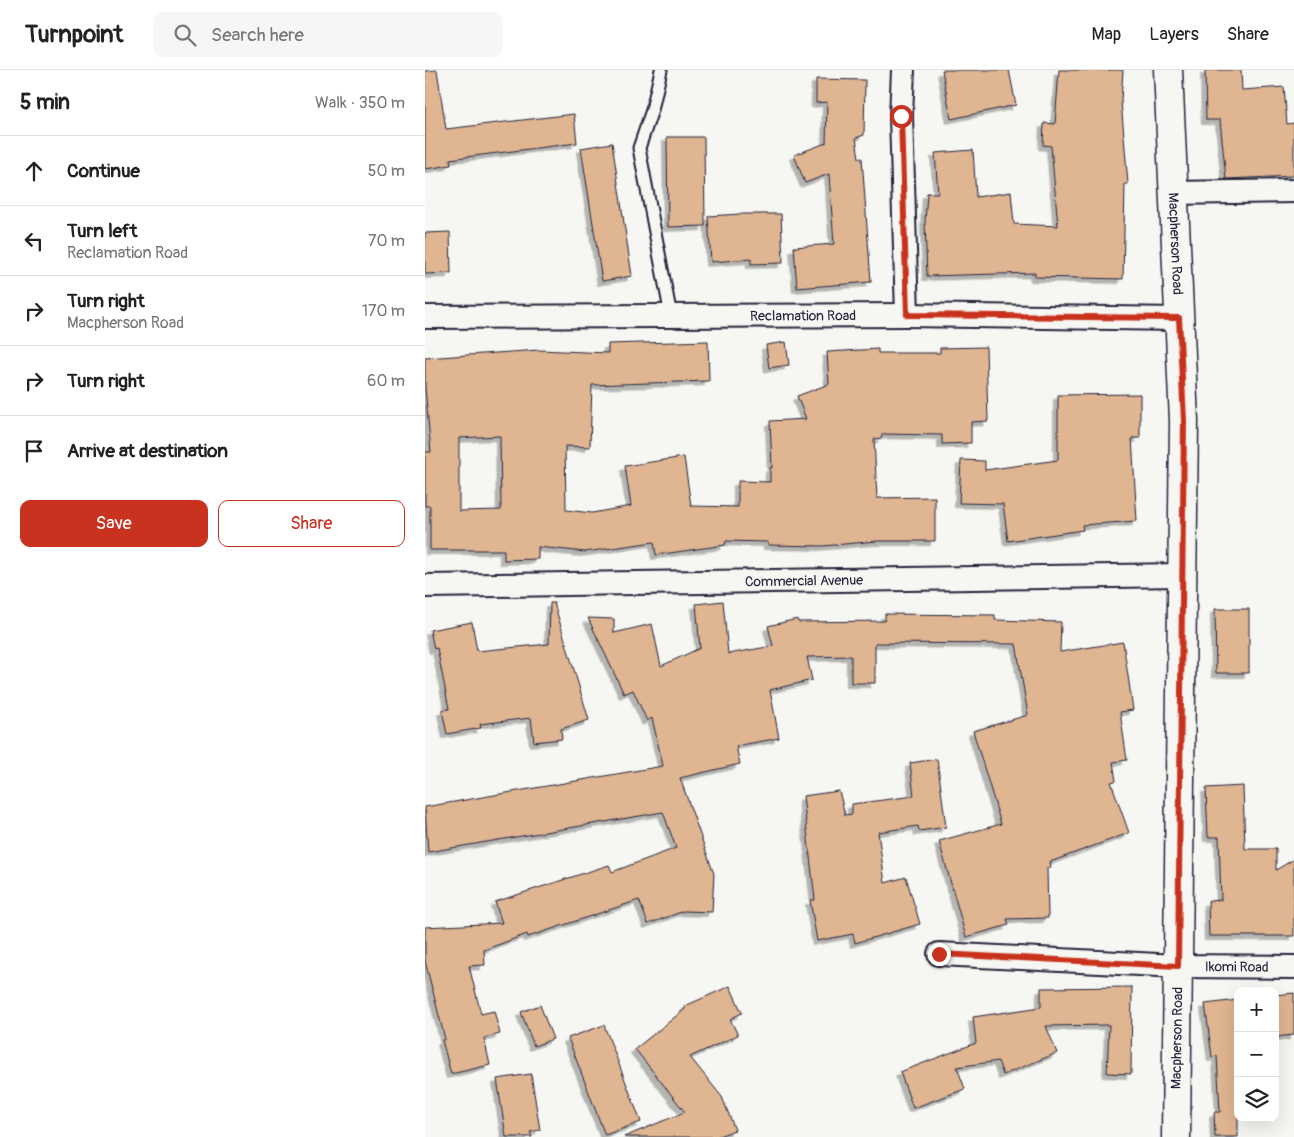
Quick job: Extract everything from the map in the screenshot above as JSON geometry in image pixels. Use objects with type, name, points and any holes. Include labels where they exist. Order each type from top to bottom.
[{"type":"street","points":[[903,70],[901,116],[907,315]]},
{"type":"street","name":"Macpherson Road","points":[[1168,70],[1184,421],[1176,1137]]},
{"type":"street","points":[[1173,193],[1294,191]]},
{"type":"street","name":"Reclamation Road","points":[[425,317],[907,315],[1179,318]]},
{"type":"street","name":"Commercial Avenue","points":[[425,586],[1182,575]]},
{"type":"street","name":"Ikomi Road","points":[[939,954],[1178,966],[1294,967]]},
{"type":"lane","points":[[661,70],[652,110],[639,148],[671,316]]},
{"type":"building","points":[[437,70],[446,129],[574,114],[577,143],[450,159],[451,165],[425,169],[425,71]]},
{"type":"building","points":[[942,70],[1009,70],[1016,105],[951,119]]},
{"type":"building","points":[[1059,70],[1123,70],[1121,101],[1128,184],[1125,184],[1123,279],[1035,277],[1035,273],[927,276],[925,222],[927,193],[938,193],[935,153],[973,150],[976,197],[1011,192],[1014,224],[1058,226],[1051,146],[1043,145],[1044,123],[1055,124]]},
{"type":"building","points":[[1205,70],[1241,70],[1242,90],[1284,87],[1287,124],[1294,123],[1294,176],[1226,179],[1220,120],[1206,120]]},
{"type":"building","points":[[816,79],[865,80],[864,135],[856,138],[859,158],[862,158],[871,282],[797,288],[794,247],[834,244],[829,174],[805,183],[794,155],[826,143],[827,102],[816,103]]},
{"type":"building","points":[[667,137],[704,137],[705,226],[668,227]]},
{"type":"building","points":[[612,143],[632,276],[602,281],[581,148]]},
{"type":"building","points":[[781,214],[783,263],[751,264],[751,259],[711,262],[708,216]]},
{"type":"building","points":[[450,232],[451,273],[425,274],[425,233]]},
{"type":"building","points":[[708,341],[709,381],[592,385],[590,447],[565,446],[566,510],[592,513],[631,506],[625,466],[684,457],[691,506],[738,507],[738,481],[770,482],[770,468],[772,468],[770,421],[806,419],[797,396],[829,384],[827,352],[878,349],[878,353],[940,353],[940,348],[986,347],[988,421],[971,422],[971,443],[942,444],[942,435],[882,434],[882,438],[874,439],[877,498],[935,497],[935,541],[877,541],[823,546],[768,545],[768,542],[726,541],[725,545],[656,555],[654,542],[585,552],[538,547],[538,559],[504,560],[504,550],[430,550],[430,506],[425,506],[425,452],[431,452],[425,387],[425,358],[539,350],[608,353],[608,344]],"holes":[[[500,436],[501,510],[459,511],[459,438]]]},
{"type":"building","points":[[786,342],[789,365],[769,368],[766,345]]},
{"type":"building","points":[[1140,394],[1140,438],[1132,438],[1137,521],[1082,525],[1083,530],[1008,541],[1003,504],[959,503],[961,460],[985,461],[985,470],[1058,460],[1058,395]]},
{"type":"building","points":[[723,601],[728,654],[773,646],[768,626],[797,619],[798,622],[885,621],[885,614],[995,615],[995,620],[1061,622],[1060,652],[1123,642],[1133,710],[1120,712],[1127,760],[1113,762],[1116,781],[1111,782],[1129,833],[1050,862],[1051,868],[1047,868],[1048,918],[1007,919],[1009,925],[966,937],[939,841],[1001,824],[973,731],[1028,715],[1016,644],[875,643],[875,683],[851,683],[851,656],[807,657],[812,680],[770,690],[779,738],[736,746],[740,764],[680,778],[714,874],[712,912],[684,911],[648,924],[639,900],[528,937],[527,934],[484,950],[485,965],[469,966],[481,1014],[494,1011],[500,1034],[484,1038],[490,1065],[451,1074],[442,1040],[445,1039],[425,961],[425,927],[502,923],[495,902],[609,865],[612,872],[676,848],[663,812],[428,852],[425,807],[663,766],[652,718],[647,721],[633,690],[624,694],[588,618],[614,619],[614,633],[652,624],[661,666],[700,648],[696,604]]},
{"type":"building","points":[[550,603],[554,603],[589,720],[561,729],[562,739],[534,742],[531,718],[480,724],[481,728],[447,734],[442,710],[449,709],[437,648],[434,649],[430,630],[472,622],[477,651],[549,644]]},
{"type":"building","points":[[1215,609],[1249,609],[1249,673],[1216,673]]},
{"type":"building","points":[[937,759],[946,827],[919,831],[918,826],[878,832],[885,883],[906,877],[920,924],[855,943],[853,934],[817,941],[810,900],[815,900],[803,796],[839,791],[845,815],[852,814],[852,804],[914,796],[910,763]]},
{"type":"building","points":[[1243,786],[1245,849],[1276,849],[1276,870],[1294,859],[1294,936],[1209,936],[1208,901],[1221,900],[1219,837],[1208,837],[1206,788]]},
{"type":"building","points":[[730,986],[742,1013],[730,1019],[738,1035],[690,1057],[722,1097],[735,1130],[716,1137],[624,1137],[685,1112],[635,1049],[685,1009],[685,1006]]},
{"type":"building","points":[[1132,987],[1131,1074],[1107,1073],[1109,1025],[1046,1026],[1057,1053],[1003,1075],[998,1061],[957,1067],[965,1089],[913,1108],[900,1072],[976,1043],[973,1017],[1041,1007],[1041,988]]},
{"type":"building","points":[[1294,993],[1294,1035],[1279,1037],[1279,995]]},
{"type":"building","points":[[1234,1000],[1234,1122],[1238,1122],[1238,1137],[1215,1137],[1214,1112],[1220,1112],[1217,1056],[1212,1057],[1205,1004]]},
{"type":"building","points":[[540,1005],[553,1039],[534,1046],[521,1012]]},
{"type":"building","points":[[604,1025],[641,1122],[605,1135],[568,1038]]},
{"type":"building","points":[[531,1074],[540,1130],[530,1132],[532,1137],[506,1137],[497,1079]]},
{"type":"route","points":[[901,116],[907,315],[1179,318],[1184,421],[1178,966],[939,954]]}]
